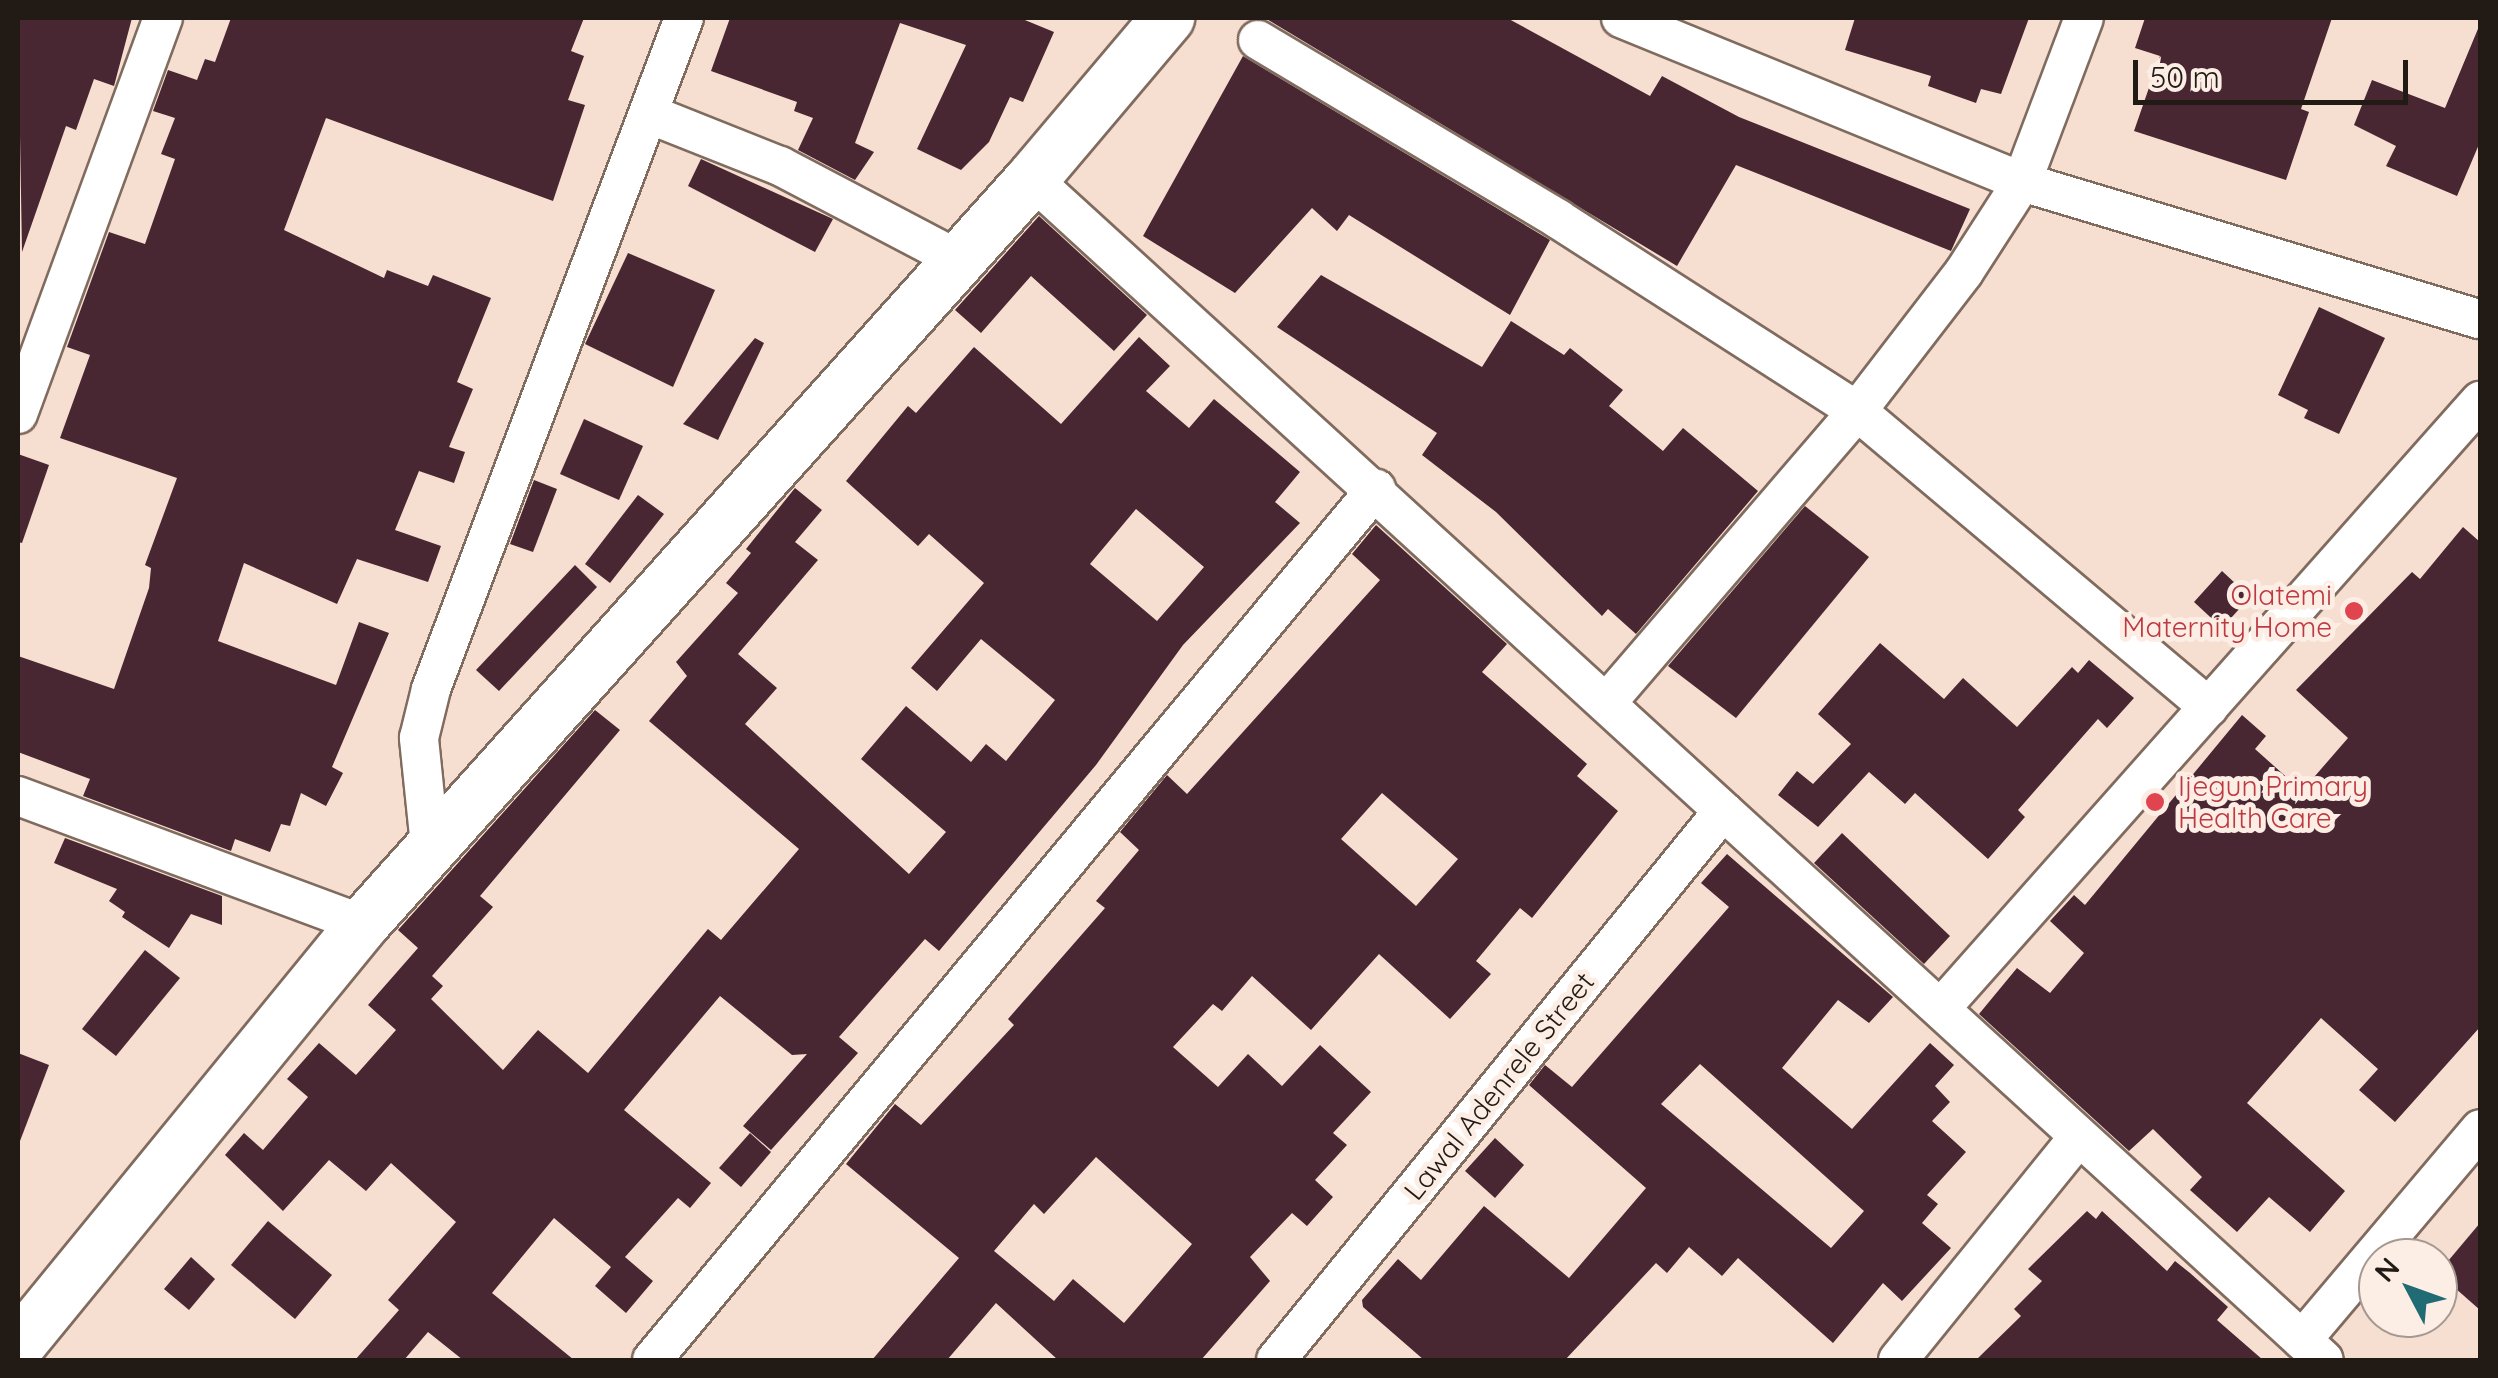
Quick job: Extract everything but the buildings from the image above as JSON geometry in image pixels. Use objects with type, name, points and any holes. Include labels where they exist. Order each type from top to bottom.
[{"type":"street","points":[[18,414],[163,18]]},
{"type":"street","points":[[431,854],[419,738],[431,690],[684,18]]},
{"type":"street","points":[[26,1322],[362,924],[431,854],[1032,178],[1168,18]]},
{"type":"street","points":[[1621,18],[2022,182],[2480,319]]},
{"type":"street","points":[[1608,702],[1921,333],[2022,182],[2084,18]]},
{"type":"street","points":[[1258,40],[1558,218],[1857,410],[2209,707]]},
{"type":"street","points":[[649,114],[780,166],[872,220],[959,260]]},
{"type":"street","points":[[1032,178],[2313,1350],[2480,1129]]},
{"type":"street","points":[[1941,1008],[2480,401]]},
{"type":"street","points":[[652,1360],[1376,489]]},
{"type":"street","points":[[18,796],[362,924]]},
{"type":"street","name":"Lawal Adenrele Street","points":[[1276,1360],[1722,811]]},
{"type":"street","points":[[1898,1360],[2078,1138]]},
{"type":"place","name":"Olatemi Maternity Home","points":[[2354,611]]},
{"type":"place","name":"Ijegun Primary Health Care","points":[[2155,802]]}]
